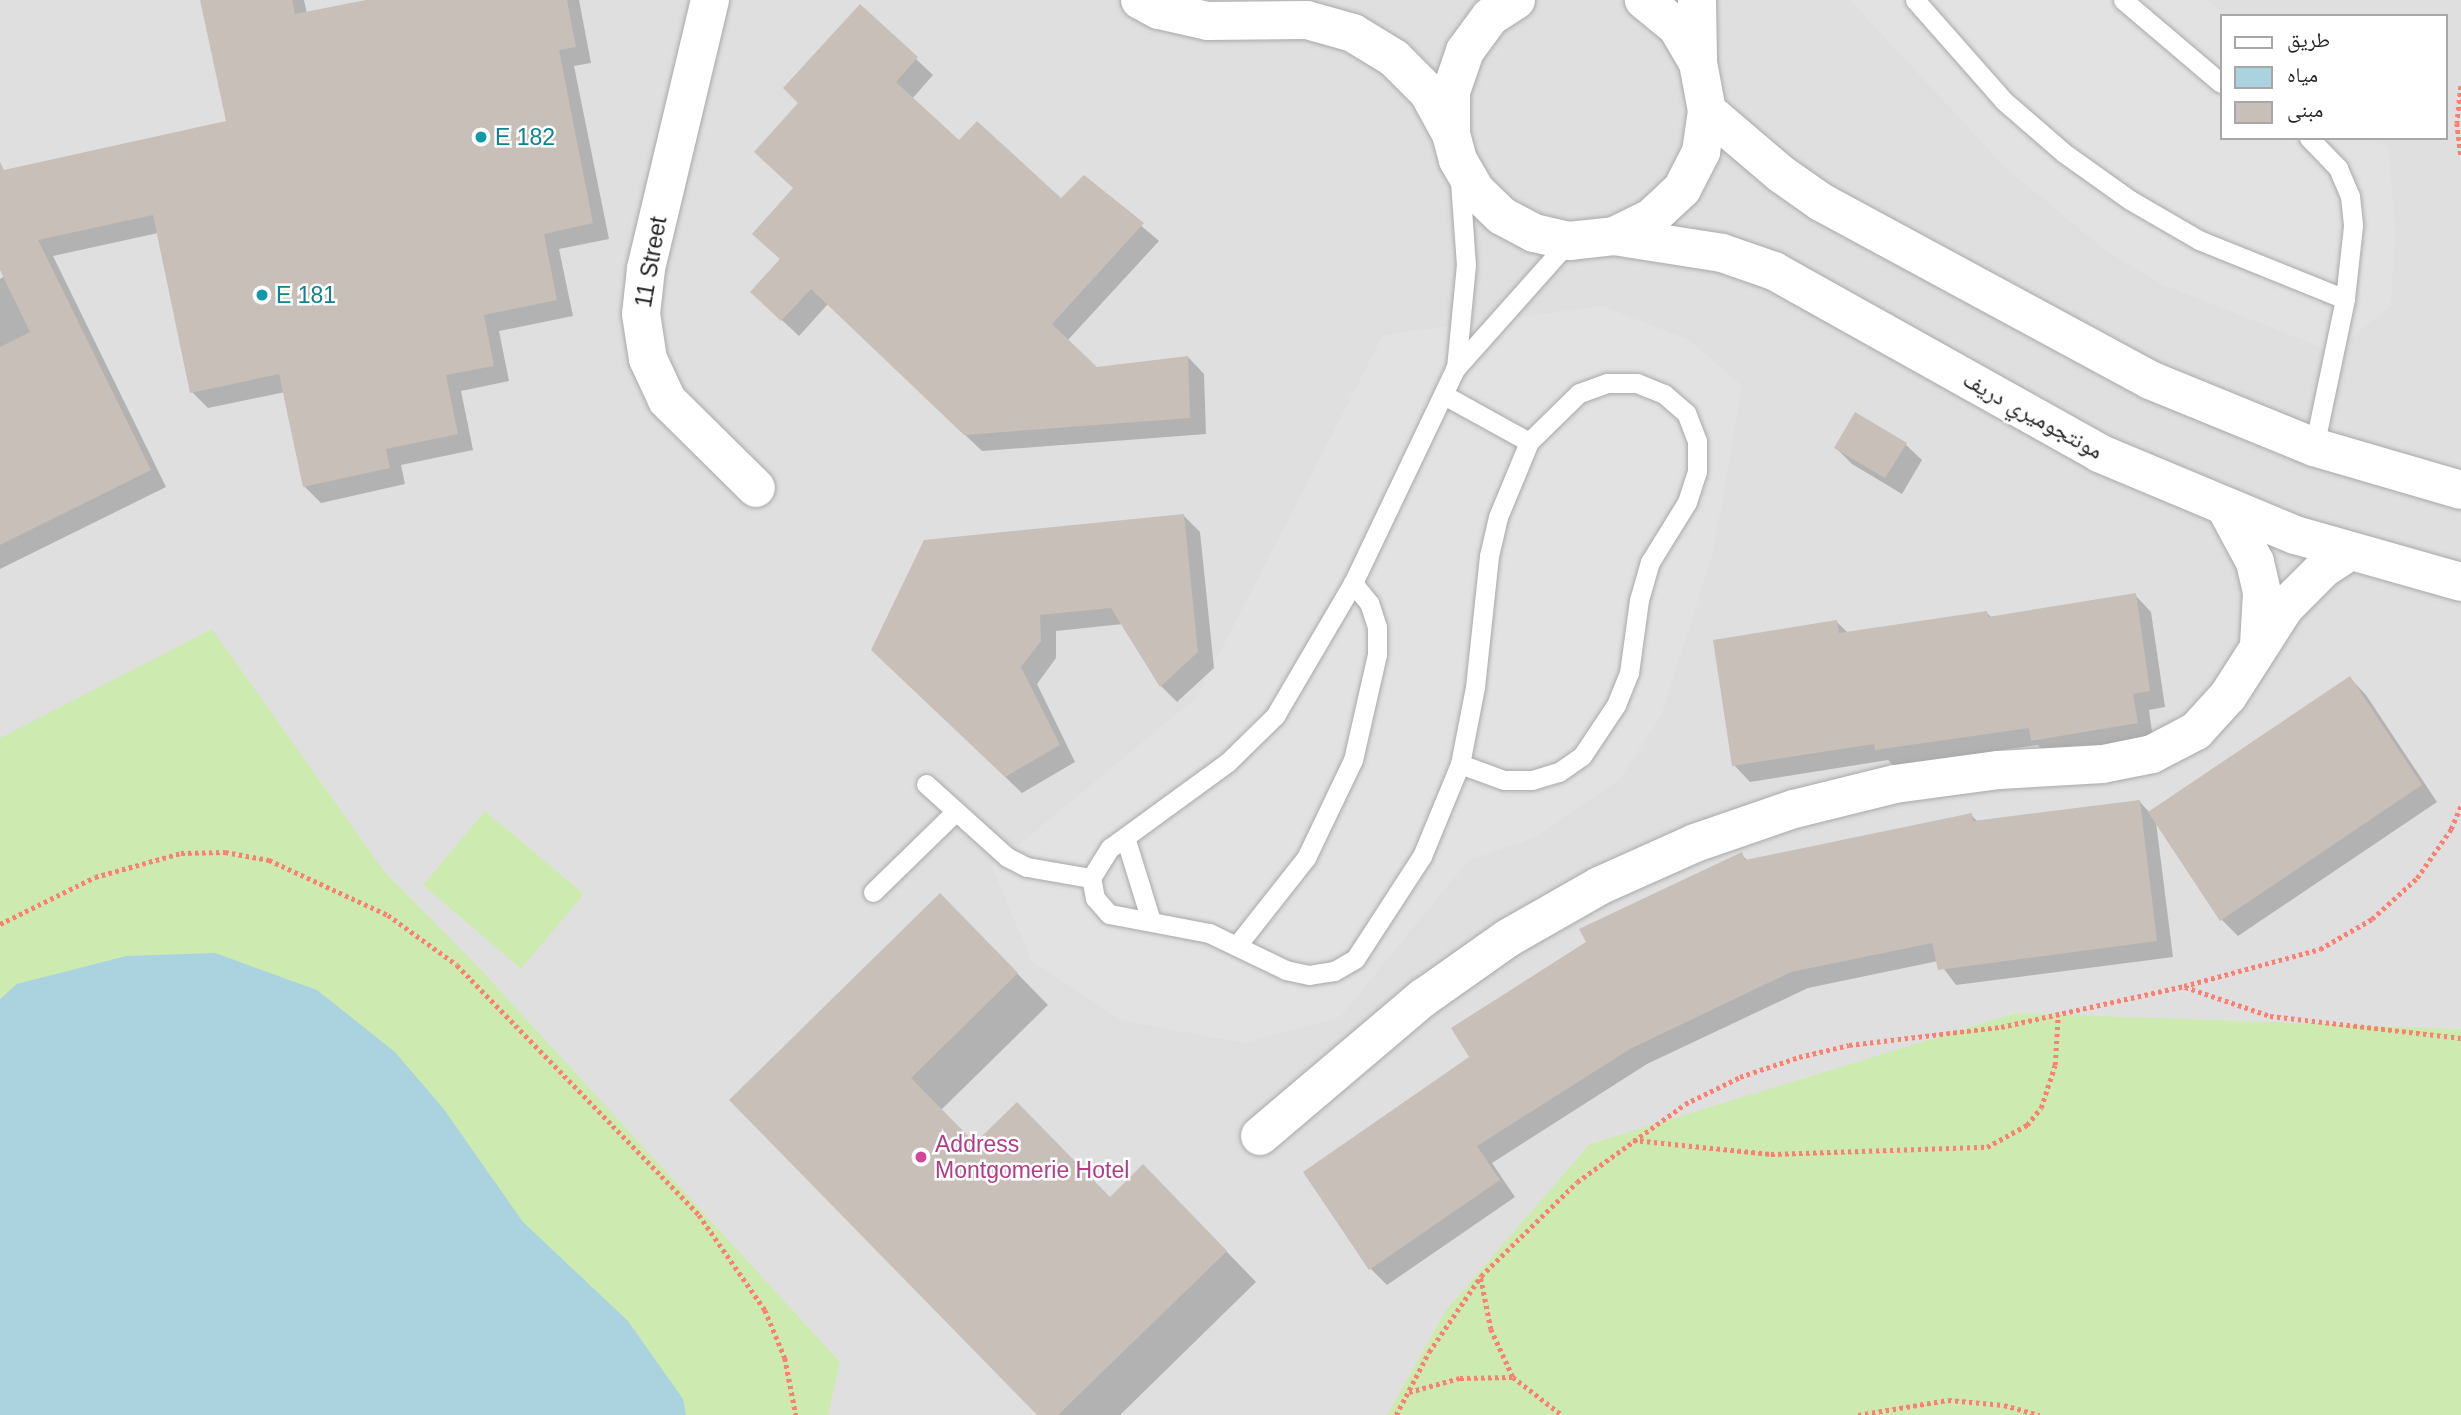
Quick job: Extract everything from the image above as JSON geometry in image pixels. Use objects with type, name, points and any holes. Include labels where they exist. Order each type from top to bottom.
[{"type":"street","name":"11 Street","points":[[710,0],[646,269],[641,314],[648,359],[667,400],[756,488]]},
{"type":"street","points":[[1140,0],[1159,10],[1208,21],[1307,20],[1353,33],[1394,58],[1428,92],[1476,191],[1502,216],[1534,233],[1569,241],[1614,236],[1651,218],[1682,189],[1701,152],[1707,111],[1698,63],[1697,0]]},
{"type":"street","points":[[1454,147],[1451,92],[1465,51],[1490,17],[1516,0]]},
{"type":"street","points":[[1644,0],[1677,27],[1698,63]]},
{"type":"street","points":[[1707,111],[1781,174],[1863,226],[2150,380],[2314,447],[2461,490]]},
{"type":"street","name":"مونتجوميري دريف","points":[[1614,236],[1723,253],[1774,271],[2099,453],[2227,510],[2347,553],[2461,582]]},
{"type":"street","points":[[2227,510],[2255,562],[2263,624],[2257,654]]},
{"type":"street","points":[[1260,1136],[1423,998],[1508,938],[1599,886],[1695,843],[1844,796],[1999,769],[2103,764],[2152,754],[2196,732],[2228,696],[2304,586],[2347,553]]},
{"type":"lane","points":[[1915,0],[2004,101],[2064,153],[2130,200],[2211,245],[2345,299]]},
{"type":"lane","points":[[2123,0],[2220,82]]},
{"type":"lane","points":[[2311,140],[2338,168],[2350,196],[2353,226],[2345,299],[2314,447]]},
{"type":"lane","points":[[1454,147],[1466,265],[1455,369]]},
{"type":"lane","points":[[1460,764],[1504,780],[1532,780],[1559,772],[1582,756],[1616,705],[1629,673],[1639,600],[1650,562],[1687,502],[1697,472],[1697,441],[1686,413],[1664,394],[1636,383],[1607,383],[1579,393],[1529,442],[1498,517],[1489,556],[1475,688],[1460,764],[1422,856],[1355,959],[1334,971],[1310,975],[1286,970],[1238,944],[1180,925],[1109,914],[1095,898],[1091,878],[1098,863],[1125,837],[1253,740],[1275,716],[1353,583],[1455,369],[1510,303],[1569,241]]},
{"type":"lane","points":[[1444,395],[1529,442]]},
{"type":"lane","points":[[1238,944],[1306,858],[1353,760],[1369,708],[1377,654],[1377,627],[1369,603],[1353,583]]},
{"type":"lane","points":[[926,784],[1007,857],[1027,867],[1091,878]]},
{"type":"lane","points":[[873,891],[955,811]]},
{"type":"lane","points":[[1125,837],[1151,921]]},
{"type":"path","points":[[2461,86],[2457,123],[2461,156]]},
{"type":"path","points":[[1396,1415],[1429,1352],[1480,1276],[1523,1230],[1632,1139],[1685,1104],[1799,1057],[2058,1015],[2184,986],[2320,949],[2372,919],[2417,878],[2451,829],[2461,805]]},
{"type":"path","points":[[0,924],[95,877],[137,862],[192,853],[225,852],[269,860],[311,875],[388,915],[457,965],[699,1215],[765,1310],[785,1358],[796,1415]]},
{"type":"path","points":[[2184,986],[2270,1016],[2461,1038]]},
{"type":"path","points":[[1632,1139],[1771,1154],[1987,1147],[2027,1125],[2041,1108],[2056,1065],[2058,1015]]},
{"type":"path","points":[[1480,1276],[1491,1329],[1513,1377],[1562,1415]]},
{"type":"path","points":[[1409,1392],[1460,1378],[1513,1377]]},
{"type":"path","points":[[1858,1415],[1948,1400],[2004,1405],[2040,1415]]},
{"type":"shaded area","points":[[0,0],[2461,0],[2461,1415],[0,1415]]},
{"type":"shaded area","points":[[1850,0],[2207,0],[2223,14],[2220,14],[2220,140],[2371,140],[2389,147],[2395,231],[2391,306],[2334,352],[2161,284],[2105,250],[2006,168]]},
{"type":"shaded area","points":[[1602,306],[1689,340],[1742,386],[1713,553],[1661,716],[1619,780],[1536,837],[1468,861],[1340,1017],[1245,1043],[1123,1021],[1032,962],[992,867],[1197,697],[1383,335]]},
{"type":"green space","points":[[212,629],[384,871],[484,973],[840,1362],[828,1415],[0,1415],[0,738]]},
{"type":"green space","points":[[485,811],[584,894],[521,969],[423,885]]},
{"type":"green space","points":[[2016,1013],[2461,1029],[2461,1415],[1387,1415],[1446,1310],[1590,1144]]},
{"type":"water","points":[[215,953],[317,990],[395,1052],[443,1108],[523,1222],[628,1321],[683,1399],[686,1415],[0,1415],[0,999],[17,984],[126,956]]},
{"type":"building","points":[[200,0],[292,0],[295,14],[366,0],[567,0],[576,47],[559,50],[593,223],[544,234],[557,300],[484,315],[494,366],[446,375],[458,434],[386,449],[390,468],[303,487],[279,374],[190,393],[153,215],[38,240],[151,470],[0,545],[0,347],[30,332],[0,270],[0,162],[4,170],[226,121]]},
{"type":"building","points":[[860,4],[918,57],[896,82],[959,140],[977,121],[1061,198],[1084,175],[1144,223],[1052,324],[1097,367],[1188,356],[1190,418],[964,435],[811,289],[781,321],[750,292],[780,259],[752,234],[793,188],[754,152],[798,103],[783,88]]},
{"type":"building","points":[[1855,412],[1907,443],[1885,478],[1834,448]]},
{"type":"building","points":[[1184,514],[1198,652],[1160,687],[1111,608],[1040,615],[1041,641],[1021,667],[1060,745],[1005,777],[871,650],[924,540]]},
{"type":"building","points":[[2136,593],[2150,691],[2133,694],[2138,723],[2031,741],[2029,728],[1875,750],[1874,744],[1732,766],[1713,640],[1837,620],[1839,633],[1987,611],[1988,617]]},
{"type":"building","points":[[2350,676],[2422,785],[2220,921],[2148,812]]},
{"type":"building","points":[[2140,800],[2157,941],[1938,970],[1932,943],[1791,972],[1630,1049],[1477,1146],[1500,1180],[1369,1270],[1303,1172],[1469,1057],[1451,1028],[1586,942],[1579,929],[1742,852],[1745,860],[1972,813],[1973,821]]},
{"type":"building","name":"Address Montgomerie Hotel","points":[[940,893],[1018,973],[911,1078],[975,1143],[1017,1102],[1110,1197],[1143,1164],[1227,1251],[1058,1415],[1037,1415],[729,1100]]},
{"type":"place","name":"E 182","points":[[481,137]]},
{"type":"place","name":"E 181","points":[[262,295]]},
{"type":"place","name":"Address Montgomerie Hotel","points":[[921,1157]]}]
